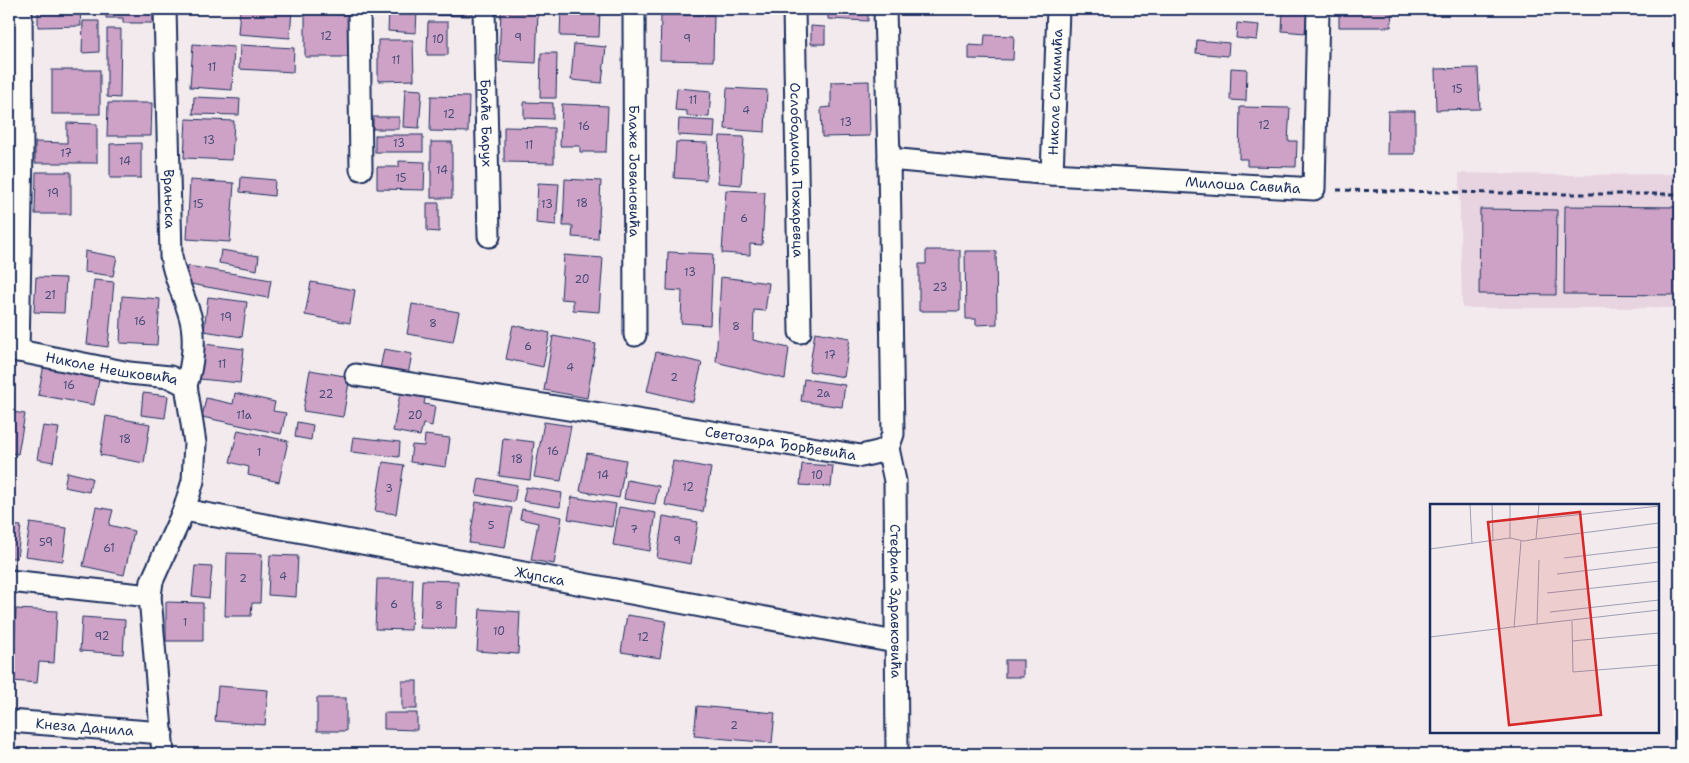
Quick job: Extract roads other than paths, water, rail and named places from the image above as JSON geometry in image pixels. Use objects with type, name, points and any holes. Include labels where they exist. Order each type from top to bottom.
[{"type":"street","points":[[13,350],[22,149],[21,9]]},
{"type":"street","name":"Врањска","points":[[166,9],[170,256],[179,289],[190,318],[192,335],[189,376],[186,385]]},
{"type":"street","points":[[359,9],[361,169]]},
{"type":"street","name":"Браће Барух","points":[[484,9],[489,236]]},
{"type":"street","name":"Блаже Јовановића","points":[[634,9],[635,335]]},
{"type":"street","name":"Ослободиоца Пожаревца","points":[[794,9],[800,332]]},
{"type":"street","points":[[885,9],[893,434],[888,448]]},
{"type":"street","name":"Николе Сикимића","points":[[1052,174],[1058,9]]},
{"type":"street","name":"Милоша Савића","points":[[889,159],[1052,174],[1314,189],[1318,9]]},
{"type":"street","name":"Николе Нешковића","points":[[13,350],[129,373],[170,377],[186,385],[195,443],[193,481],[184,510],[152,581],[150,596],[163,754]]},
{"type":"street","name":"Светозара Ђорђевића","points":[[356,375],[861,456],[888,448]]},
{"type":"street","name":"Стефана Здравковића","points":[[888,448],[895,481],[897,754]]},
{"type":"street","name":"Жупска","points":[[184,510],[895,642]]},
{"type":"street","points":[[9,581],[150,596]]},
{"type":"street","name":"Кнеза Данила","points":[[9,721],[162,733]]}]
